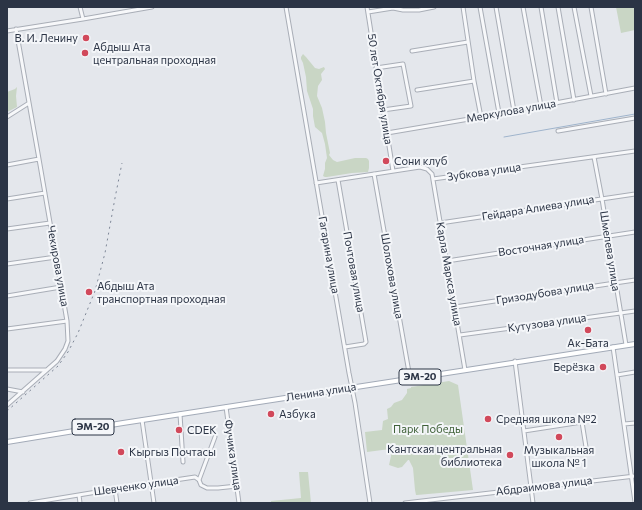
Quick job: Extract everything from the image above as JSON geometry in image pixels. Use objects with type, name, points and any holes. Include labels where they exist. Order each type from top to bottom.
[{"type":"main road","name":"Ленина улица","points":[[7,442],[635,344]]},
{"type":"street","points":[[80,7],[83,19]]},
{"type":"street","points":[[7,31],[152,7]]},
{"type":"street","name":"Гагарина улица","points":[[286,7],[358,417],[370,503]]},
{"type":"street","name":"50 лет Октября улица","points":[[367,7],[393,171]]},
{"type":"street","points":[[368,12],[393,8],[403,10],[419,10],[434,7]]},
{"type":"street","points":[[463,7],[481,117]]},
{"type":"street","points":[[480,7],[498,113]]},
{"type":"street","points":[[496,7],[514,110]]},
{"type":"street","points":[[524,7],[541,106]]},
{"type":"street","points":[[540,7],[558,103]]},
{"type":"street","points":[[558,7],[574,100]]},
{"type":"street","points":[[574,7],[590,96]]},
{"type":"street","points":[[591,7],[606,94]]},
{"type":"street","name":"Чекирова улица","points":[[7,405],[57,361],[65,349],[68,341],[67,320],[16,29]]},
{"type":"street","points":[[412,51],[468,42]]},
{"type":"street","points":[[376,68],[403,64],[411,106],[383,110]]},
{"type":"street","points":[[417,90],[474,80]]},
{"type":"street","name":"Меркулова улица","points":[[387,133],[635,88]]},
{"type":"street","points":[[7,117],[29,103]]},
{"type":"street","points":[[558,131],[635,118]]},
{"type":"street","name":"Зубкова улица","points":[[316,183],[420,167],[428,169],[432,174],[433,179],[635,151]]},
{"type":"street","name":"Шмелева улица","points":[[594,157],[626,345]]},
{"type":"street","points":[[7,165],[39,159]]},
{"type":"street","name":"Шолохова улица","points":[[374,174],[410,378]]},
{"type":"street","name":"Карла Маркса улица","points":[[433,179],[465,370]]},
{"type":"street","name":"Почтовая улица","points":[[338,180],[366,342],[364,344],[345,347]]},
{"type":"street","points":[[7,199],[45,193]]},
{"type":"street","name":"Гейдара Алиева улица","points":[[440,223],[635,194]]},
{"type":"street","points":[[7,229],[50,223]]},
{"type":"street","name":"Восточная улица","points":[[447,262],[635,232]]},
{"type":"street","points":[[7,264],[56,257]]},
{"type":"street","name":"Гризодубова улица","points":[[455,307],[635,280]]},
{"type":"street","points":[[7,296],[61,287]]},
{"type":"street","name":"Кутузова улица","points":[[460,335],[635,311]]},
{"type":"street","points":[[7,329],[67,320]]},
{"type":"street","points":[[613,347],[633,476],[635,502]]},
{"type":"street","points":[[515,362],[533,503]]},
{"type":"street","points":[[7,370],[48,370]]},
{"type":"street","points":[[617,375],[635,372]]},
{"type":"street","points":[[7,389],[23,392]]},
{"type":"street","name":"Фучика улица","points":[[226,407],[239,503]]},
{"type":"street","points":[[180,414],[184,462]]},
{"type":"street","points":[[142,420],[154,503]]},
{"type":"street","points":[[524,430],[582,422],[586,446]]},
{"type":"street","points":[[624,424],[635,423]]},
{"type":"street","points":[[215,437],[199,480],[201,484],[207,488],[237,486]]},
{"type":"street","name":"Абдраимова улица","points":[[405,503],[633,476]]},
{"type":"street","name":"Шевченко улица","points":[[30,503],[195,478],[199,480]]},
{"type":"street","points":[[115,489],[117,503]]},
{"type":"street","points":[[79,495],[80,503]]},
{"type":"green space","points":[[616,7],[635,7],[635,30],[621,33]]},
{"type":"green space","points":[[303,54],[315,68],[319,69],[324,67],[325,69],[321,74],[322,80],[318,86],[317,96],[322,108],[325,122],[330,153],[329,155],[337,162],[355,158],[366,158],[369,161],[368,172],[327,177],[323,176],[327,158],[325,144],[322,133],[315,127],[313,109],[307,91],[306,77],[301,59]]},
{"type":"green space","points":[[17,87],[17,107],[7,112],[7,92]]},
{"type":"green space","name":"Парк Победы","points":[[449,381],[458,385],[473,490],[416,495],[413,468],[409,460],[402,467],[398,468],[389,465],[391,456],[390,449],[367,452],[365,432],[382,430],[383,421],[388,419],[387,409],[394,403],[402,400],[407,393],[407,389],[411,387]]},
{"type":"green space","points":[[299,472],[308,472],[311,503],[271,503],[271,501],[301,498]]},
{"type":"waterway","points":[[504,137],[635,114]]},
{"type":"railway","points":[[7,411],[58,366],[68,352],[78,333],[95,291],[105,253],[122,163]]},
{"type":"place","name":"В. И. Ленину","points":[[86,38]]},
{"type":"place","name":"Абдыш Ата центральная проходная","points":[[85,53]]},
{"type":"place","name":"Сони клуб","points":[[386,161]]},
{"type":"place","name":"Абдыш Ата транспортная проходная","points":[[89,292]]},
{"type":"place","name":"Ак-Бата","points":[[588,330]]},
{"type":"place","name":"Берёзка","points":[[603,367]]},
{"type":"place","name":"Азбука","points":[[271,414]]},
{"type":"place","name":"Средняя школа №2","points":[[488,419]]},
{"type":"place","name":"CDEK","points":[[179,430]]},
{"type":"place","name":"Музыкальная школа № 1","points":[[559,437]]},
{"type":"place","name":"Кыргыз Почтасы","points":[[121,452]]},
{"type":"place","name":"Кантская центральная библиотека","points":[[510,455]]}]
